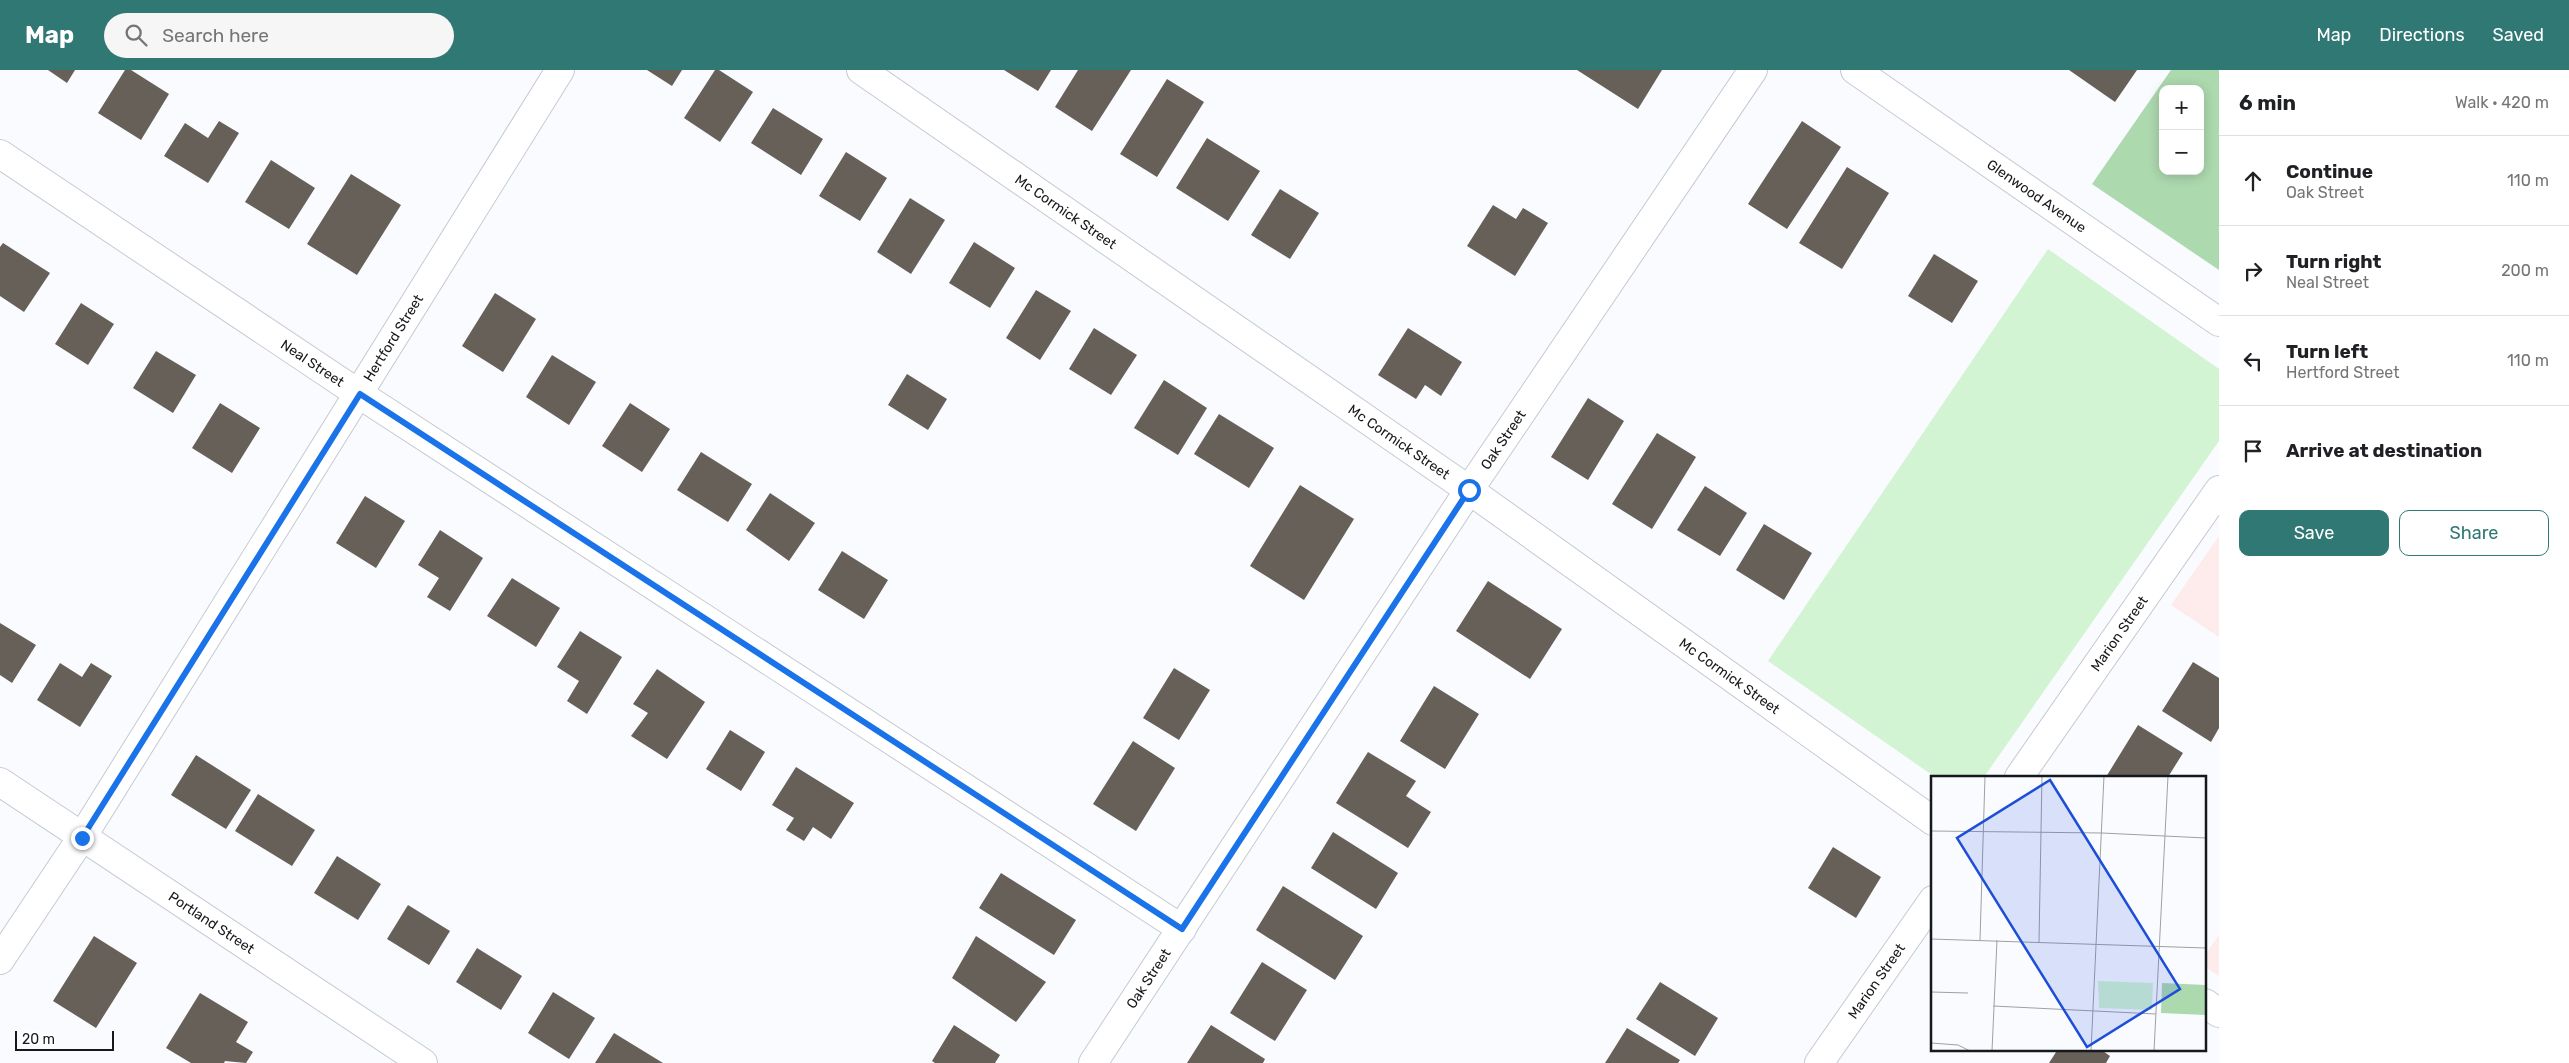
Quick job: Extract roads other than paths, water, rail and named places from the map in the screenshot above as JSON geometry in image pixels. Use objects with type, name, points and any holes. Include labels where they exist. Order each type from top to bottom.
[{"type":"street","name":"Hertford Street","points":[[0,960],[82,838],[560,70]]},
{"type":"street","name":"Mc Cormick Street","points":[[860,70],[1469,490],[1931,820]]},
{"type":"street","name":"Oak Street","points":[[1093,1063],[1469,490],[1753,70]]},
{"type":"street","name":"Glenwood Avenue","points":[[1855,70],[2219,322]]},
{"type":"street","name":"Neal Street","points":[[0,154],[360,394],[1182,929]]},
{"type":"street","name":"Marion Street","points":[[2020,776],[2219,490]]},
{"type":"street","name":"Portland Street","points":[[0,782],[424,1063]]},
{"type":"street","name":"Marion Street","points":[[1819,1063],[1931,903]]},
{"type":"street","points":[[2206,1004],[2219,1013]]}]
